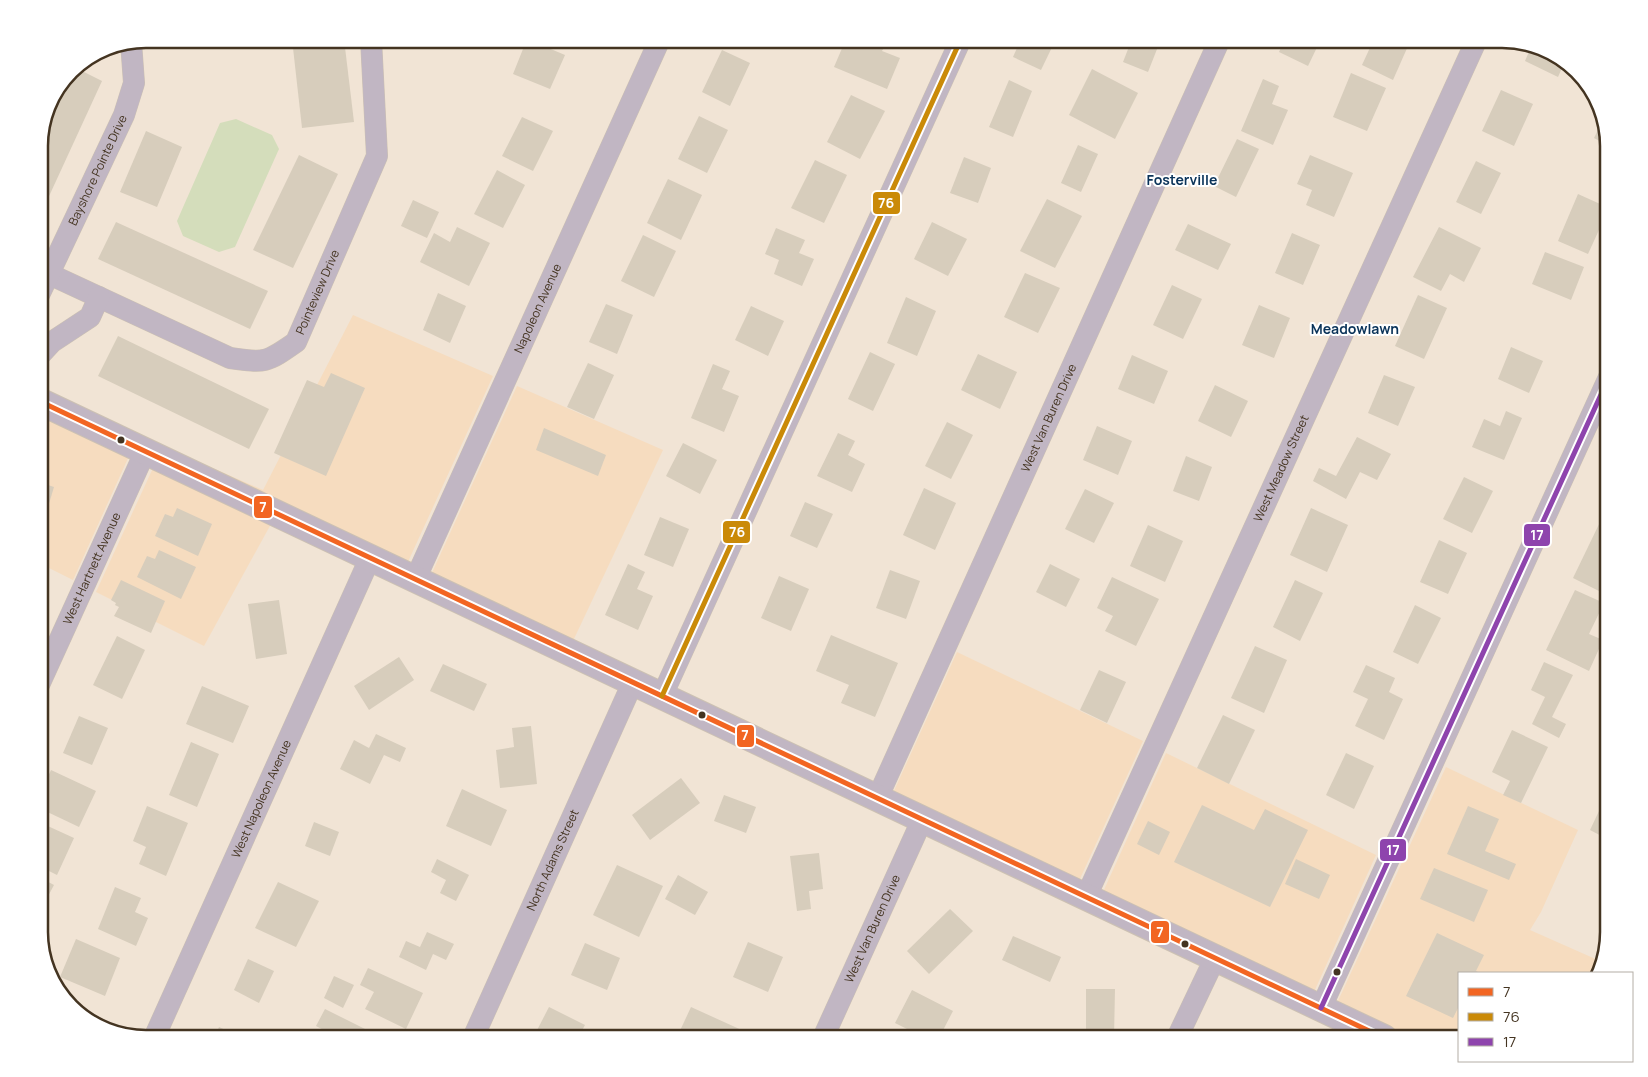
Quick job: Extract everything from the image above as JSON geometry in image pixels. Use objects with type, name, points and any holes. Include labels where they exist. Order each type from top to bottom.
[{"type":"street","name":"Bayshore Pointe Drive","points":[[49,274],[124,115],[134,83],[131,48]]},
{"type":"street","name":"Pointeview Drive","points":[[49,274],[230,358],[259,362],[273,358],[296,342],[377,156],[371,48]]},
{"type":"street","name":"Napoleon Avenue","points":[[415,580],[656,48]]},
{"type":"street","points":[[662,696],[957,48]]},
{"type":"street","name":"West Van Buren Drive","points":[[877,798],[1216,48]]},
{"type":"street","name":"West Meadow Street","points":[[1086,897],[1473,48]]},
{"type":"street","points":[[48,346],[90,317],[99,297]]},
{"type":"street","points":[[1321,1008],[1600,397]]},
{"type":"street","points":[[48,405],[1367,1030]]},
{"type":"street","name":"West Hartnett Avenue","points":[[48,666],[145,452]]},
{"type":"street","name":"West Napoleon Avenue","points":[[158,1030],[370,558]]},
{"type":"street","name":"North Adams Street","points":[[477,1030],[633,682]]},
{"type":"street","name":"West Van Buren Drive","points":[[827,1030],[922,820]]},
{"type":"street","points":[[1181,1030],[1216,958]]},
{"type":"shaded area","points":[[353,315],[493,376],[407,564],[135,434],[263,490]]},
{"type":"shaded area","points":[[517,386],[663,450],[573,641],[431,575]]},
{"type":"shaded area","points":[[48,419],[129,456],[73,580],[48,568]]},
{"type":"shaded area","points":[[153,468],[271,524],[204,646],[96,592]]},
{"type":"shaded area","points":[[957,652],[1143,741],[1079,881],[893,793]]},
{"type":"shaded area","points":[[1166,753],[1376,855],[1314,992],[1103,892]]},
{"type":"shaded area","points":[[1446,767],[1578,830],[1541,912],[1530,930],[1596,959],[1591,972],[1458,972],[1458,1030],[1394,1030],[1337,1003]]},
{"type":"green space","points":[[236,119],[272,135],[279,149],[235,247],[219,252],[183,236],[177,221],[220,123]]},
{"type":"building","points":[[293,48],[345,48],[354,122],[302,128]]},
{"type":"building","points":[[523,48],[548,48],[565,55],[550,89],[513,74]]},
{"type":"building","points":[[842,48],[884,48],[882,51],[900,58],[887,89],[834,67]]},
{"type":"building","points":[[1017,48],[1052,48],[1041,70],[1013,57]]},
{"type":"building","points":[[1128,48],[1157,48],[1148,72],[1123,62]]},
{"type":"building","points":[[1281,48],[1317,48],[1308,66],[1279,52]]},
{"type":"building","points":[[1370,48],[1407,48],[1393,80],[1362,65]]},
{"type":"building","points":[[722,50],[750,63],[730,106],[702,92]]},
{"type":"building","points":[[1529,51],[1546,58],[1562,68],[1558,77],[1525,61]]},
{"type":"building","points":[[1092,69],[1138,93],[1115,139],[1069,115]]},
{"type":"building","points":[[82,71],[102,81],[48,198],[48,139],[49,127],[55,108],[64,91]]},
{"type":"building","points":[[1351,73],[1386,88],[1367,131],[1333,117]]},
{"type":"building","points":[[1263,79],[1279,86],[1272,104],[1288,110],[1273,145],[1241,131]]},
{"type":"building","points":[[1009,80],[1032,91],[1013,137],[989,127]]},
{"type":"building","points":[[1501,90],[1533,104],[1514,146],[1482,131]]},
{"type":"building","points":[[851,95],[885,111],[860,159],[827,142]]},
{"type":"building","points":[[699,116],[728,130],[707,173],[678,159]]},
{"type":"building","points":[[522,117],[553,131],[533,171],[502,156]]},
{"type":"building","points":[[1599,128],[1600,141],[1594,138]]},
{"type":"building","points":[[146,131],[182,147],[157,207],[120,192]]},
{"type":"building","points":[[1237,139],[1259,149],[1236,197],[1214,186]]},
{"type":"building","points":[[1078,145],[1098,154],[1081,192],[1061,183]]},
{"type":"building","points":[[299,155],[338,174],[293,268],[253,250]]},
{"type":"building","points":[[1310,155],[1353,173],[1334,217],[1306,205],[1312,190],[1297,184]]},
{"type":"building","points":[[964,157],[991,168],[978,203],[950,193]]},
{"type":"building","points":[[815,160],[847,175],[824,223],[791,208]]},
{"type":"building","points":[[1476,161],[1501,173],[1481,214],[1456,202]]},
{"type":"building","points":[[497,170],[525,185],[503,228],[474,214]]},
{"type":"building","points":[[668,179],[702,195],[681,240],[647,223]]},
{"type":"building","points":[[1578,194],[1600,204],[1600,228],[1588,254],[1558,241]]},
{"type":"building","points":[[1047,199],[1082,216],[1055,268],[1020,251]]},
{"type":"building","points":[[413,200],[439,212],[427,238],[401,226]]},
{"type":"building","points":[[116,222],[268,291],[250,329],[98,259]]},
{"type":"building","points":[[932,222],[967,239],[948,276],[914,259]]},
{"type":"building","points":[[1188,224],[1231,244],[1218,270],[1175,250]]},
{"type":"building","points":[[457,227],[490,243],[469,286],[420,262],[434,233],[450,242]]},
{"type":"building","points":[[1439,227],[1481,248],[1464,282],[1450,274],[1441,291],[1413,277]]},
{"type":"building","points":[[776,228],[805,240],[799,253],[814,259],[802,286],[774,274],[779,260],[765,254]]},
{"type":"building","points":[[1292,233],[1320,245],[1303,285],[1275,273]]},
{"type":"building","points":[[643,235],[676,251],[654,297],[621,281]]},
{"type":"building","points":[[1545,252],[1584,267],[1571,300],[1532,284]]},
{"type":"building","points":[[1025,273],[1060,288],[1038,333],[1004,317]]},
{"type":"building","points":[[1172,285],[1202,299],[1183,339],[1153,325]]},
{"type":"building","points":[[438,293],[466,306],[450,343],[423,330]]},
{"type":"building","points":[[1418,295],[1447,308],[1424,359],[1395,346]]},
{"type":"building","points":[[906,297],[936,311],[917,356],[887,343]]},
{"type":"building","points":[[606,304],[633,315],[617,354],[589,342]]},
{"type":"building","points":[[1259,305],[1290,318],[1274,358],[1242,345]]},
{"type":"building","points":[[751,306],[784,321],[768,356],[735,340]]},
{"type":"building","points":[[118,336],[269,409],[249,449],[98,376]]},
{"type":"building","points":[[1511,347],[1543,361],[1529,393],[1498,379]]},
{"type":"building","points":[[870,352],[895,364],[873,411],[848,399]]},
{"type":"building","points":[[978,354],[1017,372],[1000,409],[961,390]]},
{"type":"building","points":[[1132,355],[1168,371],[1154,404],[1118,389]]},
{"type":"building","points":[[588,363],[614,375],[594,419],[567,407]]},
{"type":"building","points":[[713,364],[730,371],[722,389],[739,396],[724,432],[691,418]]},
{"type":"building","points":[[331,373],[365,388],[326,476],[274,453],[307,380],[324,387]]},
{"type":"building","points":[[1384,375],[1415,387],[1398,426],[1368,413]]},
{"type":"building","points":[[1215,385],[1248,401],[1231,437],[1198,421]]},
{"type":"building","points":[[1506,411],[1522,418],[1504,460],[1472,447],[1484,419],[1500,426]]},
{"type":"building","points":[[947,422],[973,435],[951,479],[925,466]]},
{"type":"building","points":[[1097,426],[1132,441],[1118,475],[1083,460]]},
{"type":"building","points":[[544,428],[606,455],[598,476],[536,450]]},
{"type":"building","points":[[838,433],[855,441],[848,455],[865,464],[852,492],[817,476]]},
{"type":"building","points":[[1357,437],[1391,454],[1377,480],[1360,472],[1346,499],[1313,481],[1319,468],[1336,476]]},
{"type":"building","points":[[683,443],[717,460],[700,494],[666,476]]},
{"type":"building","points":[[1186,456],[1212,467],[1199,501],[1173,491]]},
{"type":"building","points":[[1464,477],[1493,491],[1472,533],[1443,519]]},
{"type":"building","points":[[48,485],[54,487],[48,507]]},
{"type":"building","points":[[924,488],[956,503],[935,550],[903,535]]},
{"type":"building","points":[[1085,489],[1114,503],[1094,543],[1065,529]]},
{"type":"building","points":[[805,502],[833,514],[817,548],[790,536]]},
{"type":"building","points":[[177,508],[212,524],[198,556],[155,536],[165,514],[173,517]]},
{"type":"building","points":[[1311,508],[1348,525],[1327,572],[1290,555]]},
{"type":"building","points":[[660,517],[689,529],[673,567],[644,555]]},
{"type":"building","points":[[1600,522],[1600,592],[1573,578]]},
{"type":"building","points":[[1148,525],[1183,541],[1165,582],[1130,566]]},
{"type":"building","points":[[1439,540],[1467,553],[1448,594],[1420,582]]},
{"type":"building","points":[[159,550],[196,567],[181,599],[137,577],[147,556],[155,559]]},
{"type":"building","points":[[628,564],[645,572],[637,589],[653,596],[638,630],[605,615]]},
{"type":"building","points":[[1050,564],[1080,579],[1066,607],[1036,592]]},
{"type":"building","points":[[890,570],[920,581],[906,619],[876,608]]},
{"type":"building","points":[[779,576],[809,589],[791,631],[761,618]]},
{"type":"building","points":[[1112,577],[1159,599],[1136,646],[1105,631],[1113,616],[1097,608]]},
{"type":"building","points":[[121,580],[165,601],[151,633],[114,616],[119,607],[111,600]]},
{"type":"building","points":[[1295,580],[1323,593],[1300,641],[1273,627]]},
{"type":"building","points":[[1575,590],[1600,601],[1600,611],[1589,634],[1600,639],[1600,647],[1589,671],[1546,650]]},
{"type":"building","points":[[279,600],[287,654],[256,659],[248,604]]},
{"type":"building","points":[[1415,605],[1441,618],[1418,664],[1393,652]]},
{"type":"building","points":[[831,635],[898,663],[875,717],[841,703],[849,685],[816,671]]},
{"type":"building","points":[[117,636],[145,650],[122,699],[93,685]]},
{"type":"building","points":[[1255,646],[1287,660],[1264,713],[1231,698]]},
{"type":"building","points":[[399,657],[414,680],[369,710],[354,686]]},
{"type":"building","points":[[1544,662],[1573,675],[1552,717],[1566,724],[1559,738],[1532,724],[1545,697],[1531,690]]},
{"type":"building","points":[[443,664],[487,684],[474,711],[430,691]]},
{"type":"building","points":[[1366,665],[1395,678],[1389,692],[1403,699],[1384,740],[1355,726],[1368,699],[1353,692]]},
{"type":"building","points":[[1099,670],[1126,682],[1107,723],[1080,710]]},
{"type":"building","points":[[202,686],[249,706],[233,743],[186,724]]},
{"type":"building","points":[[1223,715],[1255,730],[1229,784],[1197,768]]},
{"type":"building","points":[[79,716],[108,728],[92,765],[63,753]]},
{"type":"building","points":[[531,726],[537,784],[500,788],[496,750],[514,747],[512,728]]},
{"type":"building","points":[[1512,730],[1548,747],[1521,803],[1503,795],[1510,781],[1492,772]]},
{"type":"building","points":[[376,734],[406,748],[400,762],[384,755],[370,784],[340,769],[354,740],[369,748]]},
{"type":"building","points":[[191,742],[219,754],[197,807],[169,795]]},
{"type":"building","points":[[1346,753],[1374,766],[1354,809],[1326,795]]},
{"type":"building","points":[[51,770],[96,791],[79,827],[48,812],[48,776]]},
{"type":"building","points":[[681,778],[700,803],[650,840],[632,815]]},
{"type":"building","points":[[462,789],[507,810],[491,846],[446,826]]},
{"type":"building","points":[[724,795],[756,807],[746,833],[714,821]]},
{"type":"building","points":[[1202,805],[1254,830],[1265,809],[1308,830],[1270,907],[1174,862]]},
{"type":"building","points":[[147,806],[188,823],[166,876],[139,864],[146,847],[133,841]]},
{"type":"building","points":[[1468,806],[1499,819],[1485,851],[1516,864],[1509,880],[1447,854]]},
{"type":"building","points":[[1600,809],[1600,835],[1590,830]]},
{"type":"building","points":[[1148,821],[1170,832],[1159,855],[1137,844]]},
{"type":"building","points":[[314,822],[339,832],[330,856],[305,846]]},
{"type":"building","points":[[48,826],[74,838],[57,875],[48,870]]},
{"type":"building","points":[[819,853],[823,889],[809,891],[811,909],[797,911],[790,856]]},
{"type":"building","points":[[437,859],[469,875],[456,901],[440,893],[446,880],[431,872]]},
{"type":"building","points":[[1296,859],[1330,875],[1319,899],[1285,884]]},
{"type":"building","points":[[617,865],[663,886],[639,937],[593,915]]},
{"type":"building","points":[[1434,868],[1488,890],[1474,922],[1420,899]]},
{"type":"building","points":[[678,875],[708,892],[695,915],[665,899]]},
{"type":"building","points":[[48,882],[54,885],[48,896]]},
{"type":"building","points":[[278,882],[319,901],[296,947],[255,928]]},
{"type":"building","points":[[115,887],[141,898],[135,912],[148,918],[136,946],[98,929]]},
{"type":"building","points":[[950,909],[973,931],[929,974],[907,951]]},
{"type":"building","points":[[427,932],[454,944],[446,960],[433,954],[426,970],[399,957],[406,941],[420,947]]},
{"type":"building","points":[[1437,933],[1484,955],[1476,971],[1478,972],[1458,972],[1458,1008],[1453,1018],[1406,996]]},
{"type":"building","points":[[1013,936],[1061,957],[1050,982],[1002,960]]},
{"type":"building","points":[[76,939],[120,958],[105,996],[60,977]]},
{"type":"building","points":[[748,942],[783,957],[768,992],[733,977]]},
{"type":"building","points":[[585,943],[620,958],[607,990],[571,975]]},
{"type":"building","points":[[248,959],[274,971],[259,1003],[234,990]]},
{"type":"building","points":[[368,968],[423,993],[406,1029],[365,1009],[374,992],[360,985]]},
{"type":"building","points":[[334,976],[354,985],[343,1008],[324,998]]},
{"type":"building","points":[[1086,989],[1115,989],[1114,1030],[1086,1030]]},
{"type":"building","points":[[912,990],[953,1011],[943,1030],[909,1030],[895,1023]]},
{"type":"building","points":[[549,1007],[585,1025],[582,1030],[537,1030]]},
{"type":"building","points":[[691,1007],[742,1030],[680,1030]]},
{"type":"building","points":[[325,1009],[367,1030],[324,1030],[316,1026]]},
{"type":"transit line","name":"76","points":[[662,696],[957,48]]},
{"type":"transit line","name":"17","points":[[1321,1008],[1600,397]]},
{"type":"transit line","name":"7","points":[[48,405],[1367,1030]]},
{"type":"district","name":"Fosterville","points":[[1182,180]]},
{"type":"district","name":"Meadowlawn","points":[[1355,329]]}]
